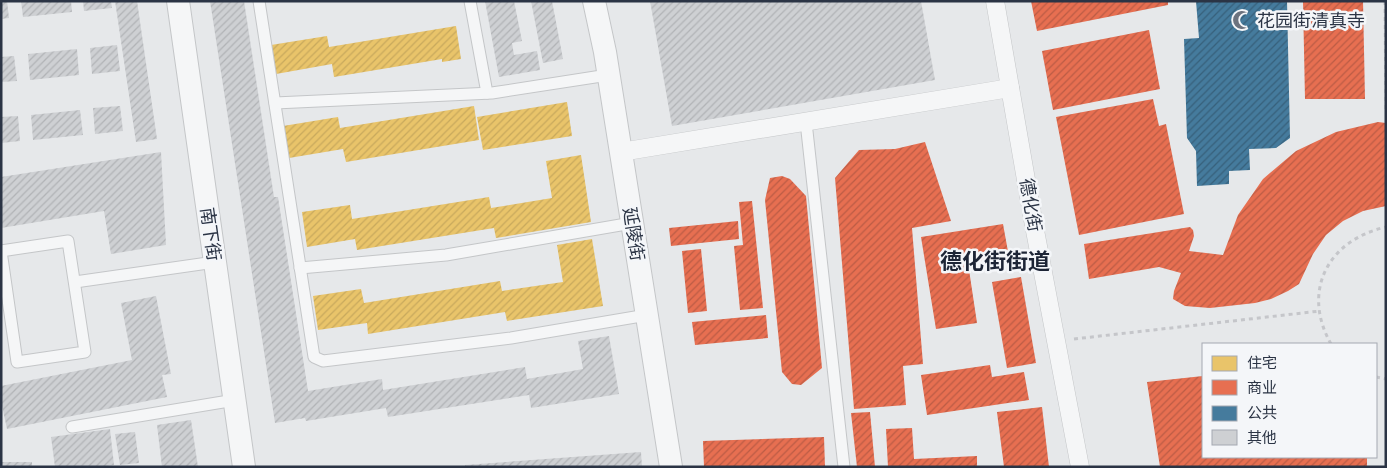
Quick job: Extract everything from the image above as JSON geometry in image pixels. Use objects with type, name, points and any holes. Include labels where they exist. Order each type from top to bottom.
[{"type":"street","name":"南下街","points":[[178,1],[244,467]]},
{"type":"street","name":"延陵街","points":[[594,1],[621,152],[671,467]]},
{"type":"street","name":"德化街","points":[[995,1],[1080,467]]},
{"type":"street","points":[[621,152],[1010,88]]},
{"type":"lane","points":[[259,1],[314,358],[323,361],[512,338],[647,315]]},
{"type":"lane","points":[[470,1],[487,93]]},
{"type":"lane","points":[[275,103],[487,93],[608,75]]},
{"type":"lane","points":[[806,122],[844,467]]},
{"type":"lane","points":[[300,268],[446,255],[632,222]]},
{"type":"lane","points":[[68,241],[84,352],[17,362],[1,251],[68,241]]},
{"type":"lane","points":[[74,282],[215,262]]},
{"type":"lane","points":[[72,427],[235,400]]},
{"type":"path","points":[[1385,1],[1386,112]]},
{"type":"path","points":[[1330,343],[1325,334],[1320,311],[1320,287],[1325,272],[1333,258],[1344,246],[1357,237],[1386,228]]},
{"type":"path","points":[[1056,341],[1320,311]]},
{"type":"building: 住宅","points":[[456,26],[461,59],[442,62],[442,59],[334,77],[332,64],[276,74],[271,45],[327,36],[329,47]]},
{"type":"building: 住宅","points":[[567,102],[572,136],[483,150],[477,117]]},
{"type":"building: 住宅","points":[[474,106],[479,140],[346,162],[343,149],[289,158],[283,126],[338,117],[340,128]]},
{"type":"building: 住宅","points":[[581,155],[591,222],[496,238],[494,228],[357,250],[355,239],[307,247],[302,212],[350,205],[352,219],[489,197],[491,208],[552,198],[546,161]]},
{"type":"building: 住宅","points":[[592,239],[603,306],[507,321],[505,312],[368,334],[367,323],[318,330],[313,296],[361,289],[364,303],[500,281],[502,291],[563,282],[557,245]]},
{"type":"building: 商业","points":[[1031,1],[1168,1],[1168,5],[1037,31]]},
{"type":"building: 商业","points":[[1303,1],[1363,1],[1365,99],[1305,99]]},
{"type":"building: 商业","points":[[1149,30],[1160,89],[1053,110],[1042,51]]},
{"type":"building: 商业","points":[[1153,99],[1159,126],[1166,124],[1184,214],[1079,235],[1056,117]]},
{"type":"building: 商业","points":[[1378,122],[1386,123],[1386,206],[1363,211],[1343,221],[1326,235],[1313,254],[1299,284],[1288,291],[1271,299],[1255,303],[1210,308],[1185,306],[1173,299],[1181,273],[1159,267],[1089,279],[1084,244],[1190,227],[1193,230],[1194,236],[1189,251],[1223,255],[1238,215],[1263,179],[1296,151],[1336,132]]},
{"type":"building: 商业","points":[[925,142],[951,221],[912,228],[923,364],[903,366],[906,405],[854,409],[835,178],[859,150],[895,149]]},
{"type":"building: 商业","points":[[782,176],[790,179],[806,196],[822,368],[801,385],[792,384],[782,372],[765,200],[770,178]]},
{"type":"building: 商业","points":[[752,201],[763,308],[740,310],[734,246],[743,245],[739,202]]},
{"type":"building: 商业","points":[[738,221],[739,239],[671,246],[669,228]]},
{"type":"building: 商业","points":[[1003,224],[1009,257],[968,263],[977,323],[936,329],[921,237]]},
{"type":"building: 商业","points":[[701,249],[707,311],[688,313],[682,251]]},
{"type":"building: 商业","points":[[1021,277],[1036,363],[1007,368],[992,282]]},
{"type":"building: 商业","points":[[766,315],[768,338],[695,345],[692,322]]},
{"type":"building: 商业","points":[[990,365],[992,377],[1024,372],[1029,400],[927,415],[921,375]]},
{"type":"building: 商业","points":[[1202,376],[1202,458],[1367,458],[1367,467],[1160,467],[1147,382]]},
{"type":"building: 商业","points":[[1042,407],[1049,467],[1004,467],[997,412]]},
{"type":"building: 商业","points":[[870,412],[875,467],[857,467],[851,413]]},
{"type":"building: 商业","points":[[912,428],[914,459],[977,456],[977,467],[888,467],[886,429]]},
{"type":"building: 商业","points":[[824,437],[825,467],[704,467],[703,441]]},
{"type":"building: 公共","points":[[1196,1],[1287,1],[1290,138],[1276,148],[1249,149],[1250,170],[1229,171],[1229,184],[1197,186],[1196,151],[1187,138],[1184,39],[1199,38]]},
{"type":"building: 其他","points":[[1,1],[7,1],[9,18],[1,19]]},
{"type":"building: 其他","points":[[21,1],[71,1],[72,12],[23,17]]},
{"type":"building: 其他","points":[[83,1],[111,1],[112,8],[84,11]]},
{"type":"building: 其他","points":[[115,1],[137,1],[157,139],[136,142]]},
{"type":"building: 其他","points":[[210,1],[244,1],[274,197],[278,197],[308,391],[382,379],[383,390],[525,367],[527,379],[583,369],[578,341],[609,336],[619,394],[531,408],[529,395],[388,417],[386,408],[306,421],[305,418],[275,423]]},
{"type":"building: 其他","points":[[485,1],[514,1],[522,41],[512,43],[514,55],[537,51],[540,70],[499,77]]},
{"type":"building: 其他","points":[[531,1],[552,1],[563,59],[543,63]]},
{"type":"building: 其他","points":[[650,1],[921,1],[935,80],[672,126]]},
{"type":"building: 其他","points":[[117,45],[120,71],[92,74],[90,48]]},
{"type":"building: 其他","points":[[77,49],[79,75],[30,80],[28,54]]},
{"type":"building: 其他","points":[[14,56],[17,81],[1,82],[1,57]]},
{"type":"building: 其他","points":[[120,106],[123,131],[95,134],[93,108]]},
{"type":"building: 其他","points":[[80,110],[83,135],[33,140],[31,115]]},
{"type":"building: 其他","points":[[18,116],[20,141],[1,143],[1,117]]},
{"type":"building: 其他","points":[[161,152],[166,245],[111,254],[104,211],[1,228],[1,177]]},
{"type":"building: 其他","points":[[156,296],[171,374],[162,375],[167,397],[7,429],[1,401],[1,386],[132,360],[121,303]]},
{"type":"building: 其他","points":[[191,420],[198,467],[162,467],[157,425]]},
{"type":"building: 其他","points":[[110,429],[114,465],[101,467],[55,467],[51,437]]},
{"type":"building: 其他","points":[[135,432],[139,463],[120,465],[115,434]]},
{"type":"building: 其他","points":[[641,452],[642,467],[465,467],[465,465]]},
{"type":"building: 其他","points":[[1,462],[32,462],[32,467],[1,467]]},
{"type":"place","name":"花园街清真寺","points":[[1242,20]]},
{"type":"district","name":"德化街街道","points":[[995,261]]}]
